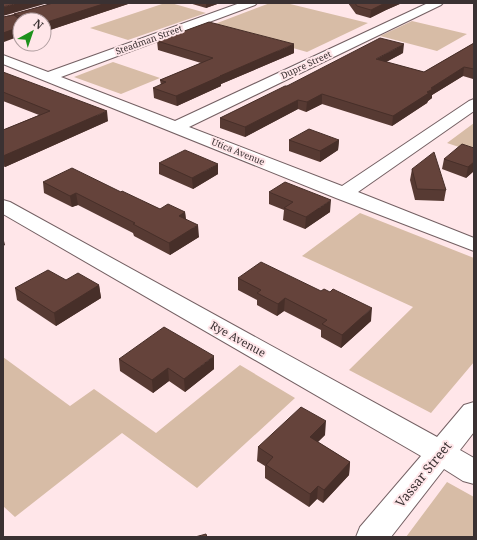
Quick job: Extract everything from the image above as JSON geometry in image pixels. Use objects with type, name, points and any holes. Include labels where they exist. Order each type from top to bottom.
[{"type":"street","name":"Steadman Street","points":[[47,77],[251,3]]},
{"type":"street","name":"Dupre Street","points":[[175,127],[437,3]]},
{"type":"street","name":"Utica Avenue","points":[[3,59],[474,245]]},
{"type":"street","points":[[343,194],[474,104]]},
{"type":"street","name":"Rye Avenue","points":[[3,206],[474,472]]},
{"type":"street","name":"Vassar Street","points":[[372,537],[474,412]]},
{"type":"shaded area","points":[[165,3],[171,3],[206,13],[128,40],[90,28]]},
{"type":"shaded area","points":[[270,3],[286,3],[368,23],[307,52],[212,25]]},
{"type":"shaded area","points":[[412,21],[467,34],[437,51],[380,36]]},
{"type":"shaded area","points":[[113,62],[160,78],[121,94],[74,77]]},
{"type":"shaded area","points":[[474,123],[474,152],[447,143]]},
{"type":"shaded area","points":[[360,213],[474,258],[474,362],[431,413],[349,370],[413,307],[302,256]]},
{"type":"shaded area","points":[[3,357],[70,406],[94,389],[156,433],[240,365],[295,398],[197,488],[122,433],[15,517],[3,506]]},
{"type":"shaded area","points":[[447,482],[474,497],[474,537],[406,537]]},
{"type":"building","points":[[3,3],[18,3],[3,7]]},
{"type":"building","points":[[53,3],[106,3],[52,20],[52,12],[21,12]]},
{"type":"building","points":[[355,3],[385,3],[371,10],[357,6]]},
{"type":"building","points":[[12,15],[12,30],[3,33],[3,17]]},
{"type":"building","points":[[209,22],[294,44],[176,96],[153,88],[166,82],[160,80],[213,58],[157,41]]},
{"type":"building","points":[[380,38],[404,44],[376,59],[424,72],[474,43],[474,69],[464,67],[431,88],[433,89],[427,92],[429,93],[393,116],[322,94],[307,102],[298,100],[245,127],[220,118],[287,86]]},
{"type":"building","points":[[3,72],[107,111],[3,156],[3,130],[50,111],[3,92]]},
{"type":"building","points":[[309,129],[339,140],[320,151],[289,140]]},
{"type":"building","points":[[462,144],[474,148],[474,162],[468,167],[444,159]]},
{"type":"building","points":[[185,150],[218,164],[192,178],[159,163]]},
{"type":"building","points":[[434,152],[446,190],[417,189],[412,169]]},
{"type":"building","points":[[72,168],[160,209],[168,204],[185,212],[179,216],[198,225],[169,243],[133,224],[135,223],[76,193],[70,196],[43,182]]},
{"type":"building","points":[[285,182],[331,200],[306,217],[284,208],[293,202],[269,192]]},
{"type":"building","points":[[261,262],[321,291],[324,289],[330,292],[333,289],[372,308],[342,335],[322,324],[327,320],[285,298],[278,304],[257,293],[261,290],[238,278]]},
{"type":"building","points":[[48,270],[66,280],[78,273],[99,285],[54,313],[15,288]]},
{"type":"building","points":[[164,327],[214,356],[184,379],[168,368],[152,380],[119,359]]},
{"type":"building","points":[[301,407],[326,421],[310,437],[350,462],[324,490],[318,486],[310,494],[266,465],[273,457],[258,447]]},
{"type":"building","points":[[206,534],[207,537],[195,537]]}]
